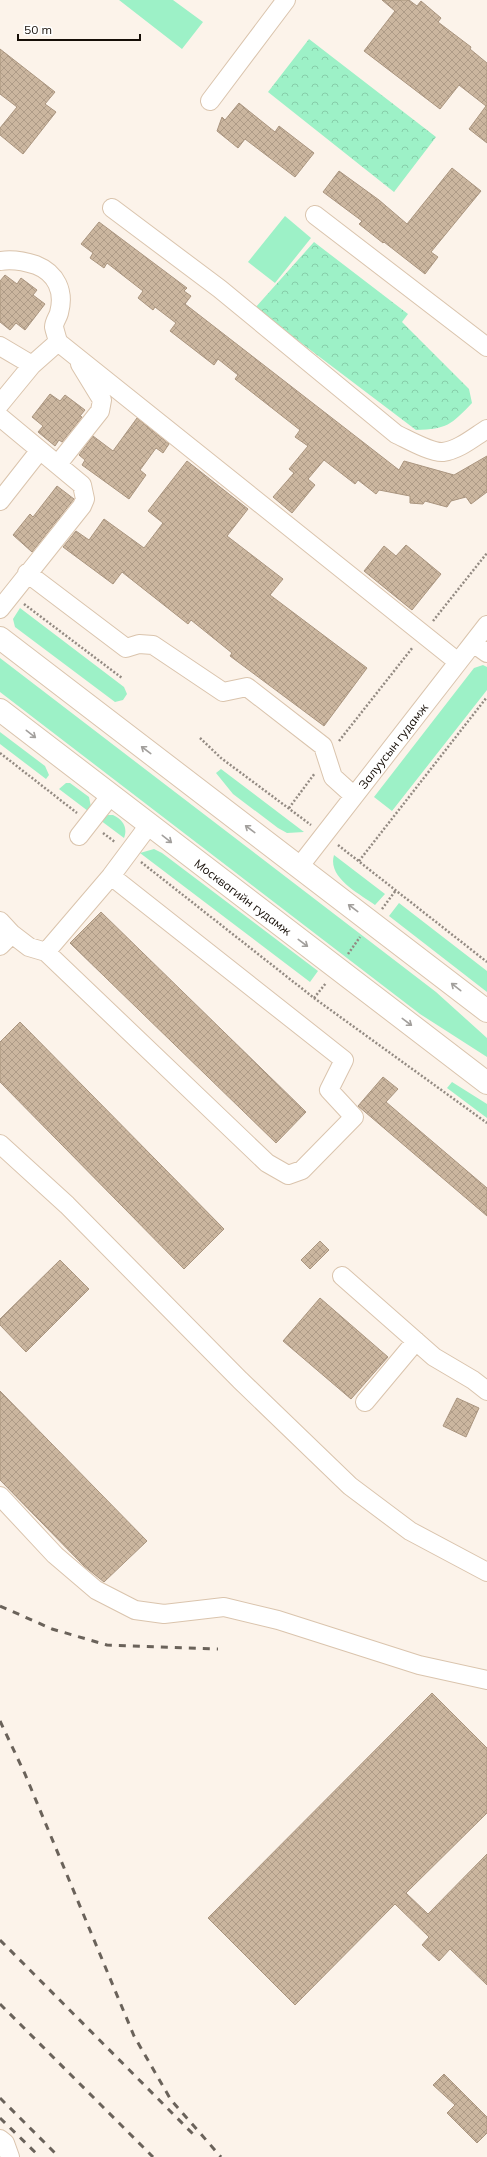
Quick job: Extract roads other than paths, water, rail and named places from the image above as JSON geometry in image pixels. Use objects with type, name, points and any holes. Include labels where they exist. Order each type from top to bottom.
[{"type":"highway","points":[[0,638],[487,1011]]},
{"type":"highway","name":"Москвагийн гудамж","points":[[0,710],[487,1083]]},
{"type":"street","points":[[210,101],[286,0]]},
{"type":"street","points":[[112,208],[220,289],[396,434],[421,446],[442,452],[464,444],[487,429]]},
{"type":"street","points":[[315,215],[487,347]]},
{"type":"street","points":[[0,261],[8,260],[26,262],[45,269],[56,279],[60,294],[60,311],[54,326],[58,342],[458,662]]},
{"type":"street","points":[[0,404],[32,365],[58,342]]},
{"type":"street","points":[[0,346],[32,365]]},
{"type":"street","points":[[58,464],[100,411],[102,400],[75,355]]},
{"type":"street","points":[[0,417],[82,485],[85,499],[82,506],[10,594],[0,609]]},
{"type":"street","points":[[0,501],[40,450]]},
{"type":"street","points":[[27,573],[126,648],[139,644],[153,646],[223,692],[247,687],[323,746],[328,756],[333,777],[354,796]]},
{"type":"street","name":"Залуусын гудамж","points":[[299,867],[458,662],[480,648],[487,625]]},
{"type":"street","points":[[84,829],[111,795]]},
{"type":"street","points":[[46,952],[111,876],[149,825]]},
{"type":"street","points":[[0,921],[6,940],[46,952],[267,1163],[288,1175],[302,1170],[354,1117],[329,1090],[344,1060],[111,876]]},
{"type":"street","points":[[0,1144],[67,1205],[240,1380],[350,1486],[410,1531],[487,1572]]},
{"type":"street","points":[[342,1276],[434,1357],[487,1391]]},
{"type":"street","points":[[365,1402],[416,1341]]},
{"type":"street","points":[[0,1496],[56,1555],[96,1590],[135,1610],[164,1614],[224,1607],[286,1622],[419,1665],[487,1680]]},
{"type":"street","points":[[0,2139],[5,2143],[10,2157]]},
{"type":"railway","points":[[0,1606],[52,1629],[107,1645],[218,1649]]},
{"type":"railway","points":[[0,1721],[25,1774],[134,2036],[171,2100],[221,2157]]},
{"type":"railway","points":[[0,1940],[195,2136]]},
{"type":"railway","points":[[0,2004],[153,2157]]},
{"type":"railway","points":[[0,2098],[59,2157]]},
{"type":"railway","points":[[0,2118],[40,2157]]}]
